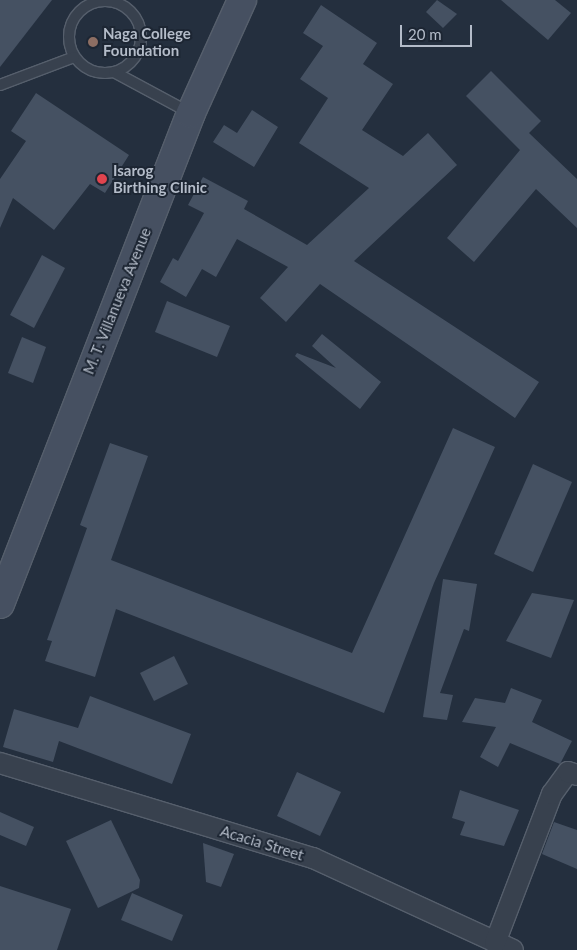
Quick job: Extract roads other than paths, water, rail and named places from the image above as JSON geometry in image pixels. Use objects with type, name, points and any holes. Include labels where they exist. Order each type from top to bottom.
[{"type":"main road","name":"M. T. Villanueva Avenue","points":[[0,604],[191,113],[242,0]]},
{"type":"street","name":"Acacia Street","points":[[0,763],[313,858],[504,947]]},
{"type":"street","points":[[504,947],[552,794],[568,772],[577,775]]},
{"type":"lane","points":[[114,72],[133,59],[141,38],[134,17],[118,3],[95,2],[77,14],[69,35],[74,57],[92,71],[114,72],[191,113]]},
{"type":"lane","points":[[0,85],[74,57]]},
{"type":"place","name":"Naga College Foundation","points":[[93,42]]},
{"type":"place","name":"Isarog Birthing Clinic","points":[[102,179]]}]
